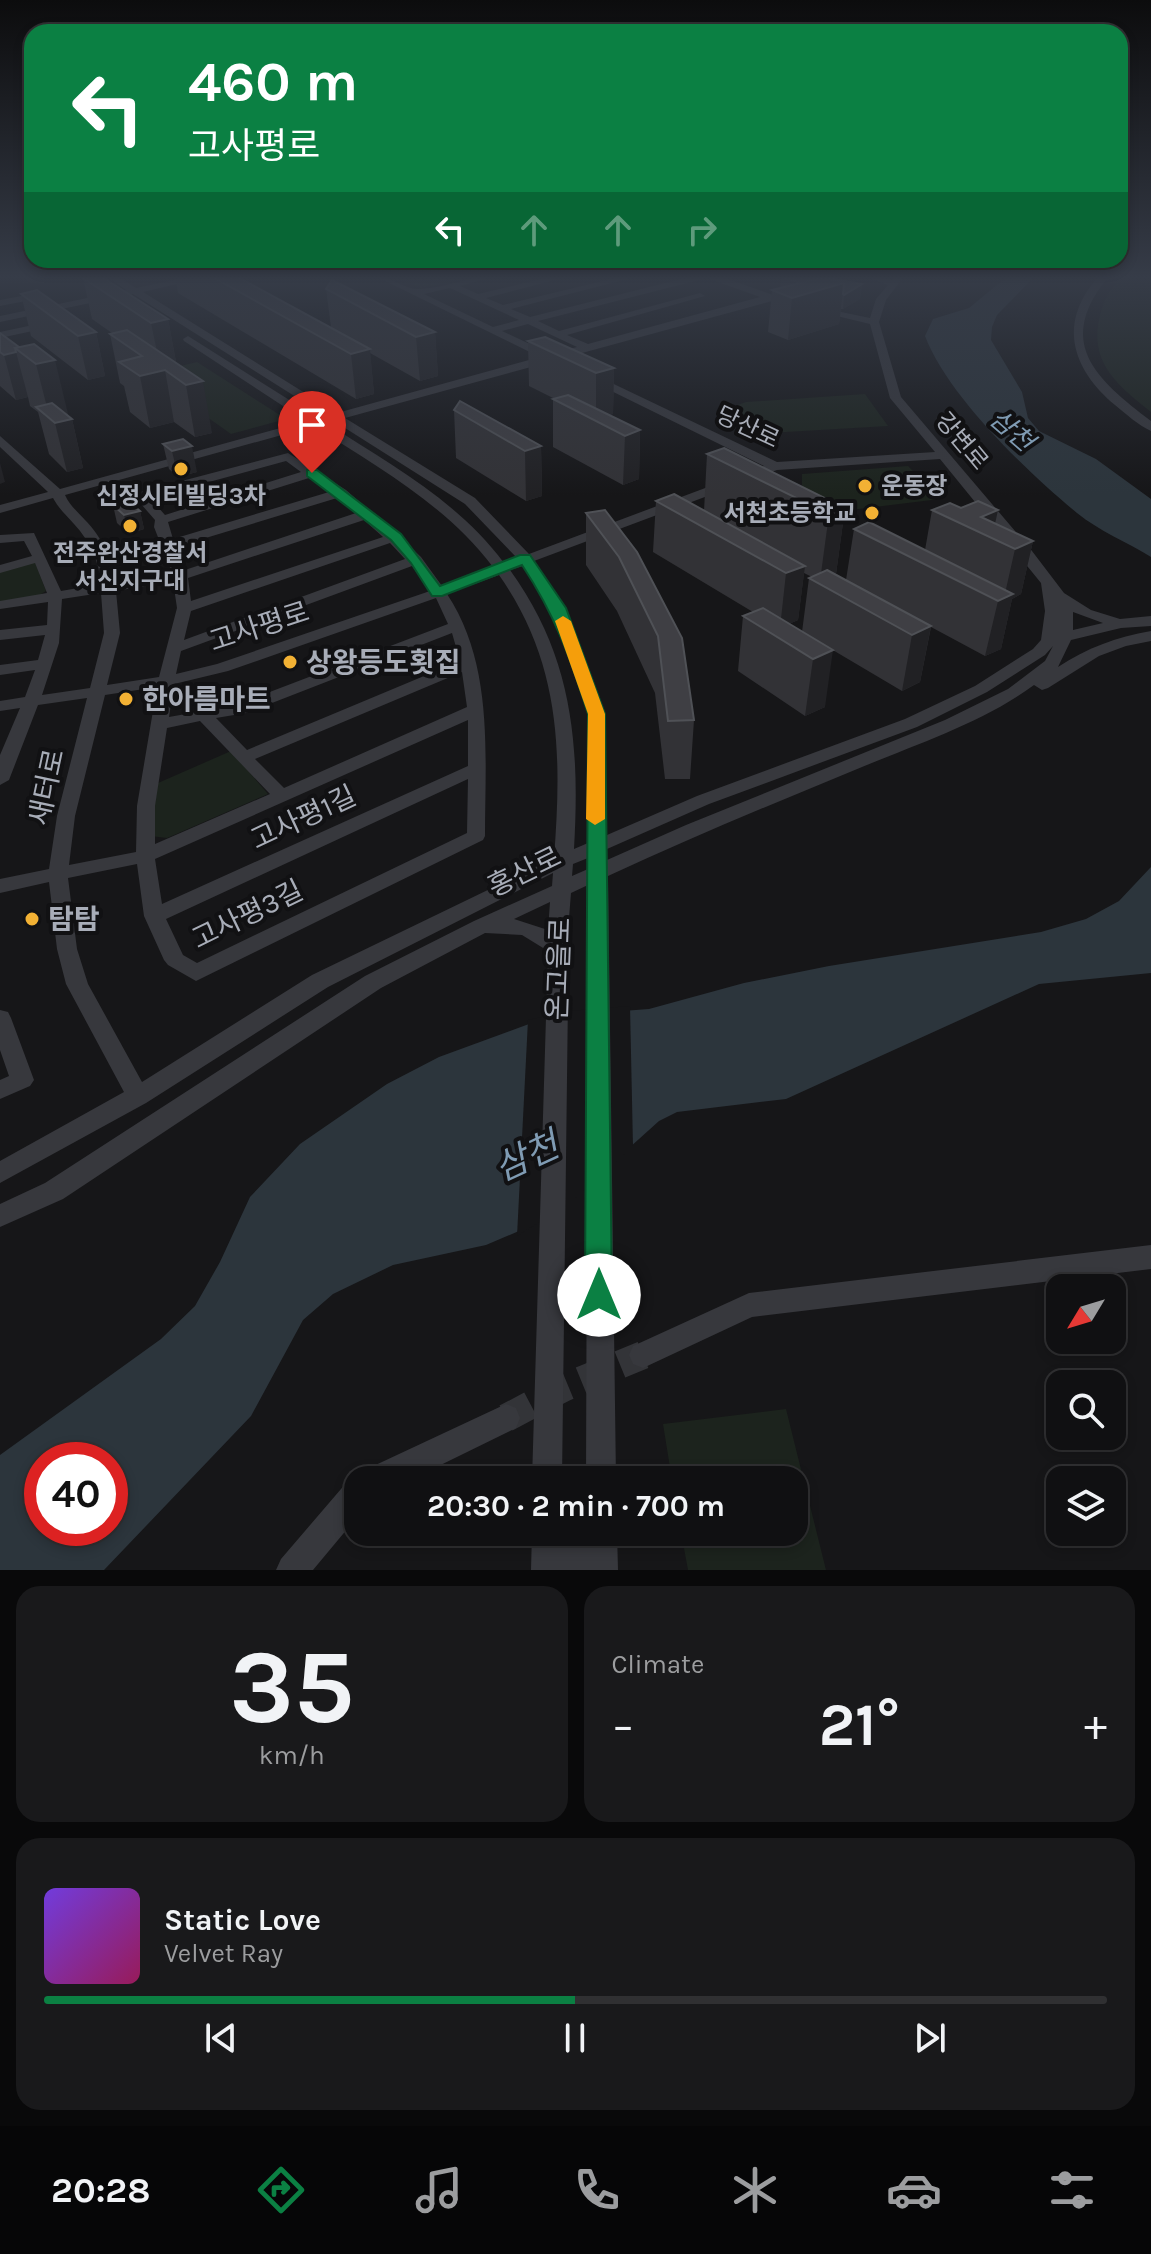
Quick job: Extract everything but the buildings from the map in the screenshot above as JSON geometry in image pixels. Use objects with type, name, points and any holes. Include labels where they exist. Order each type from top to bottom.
[{"type":"street","name":"온고을로","points":[[203,348],[415,486],[469,529],[500,567],[529,611],[554,672],[567,754],[566,844],[561,863],[558,948],[547,1466]]},
{"type":"street","name":"온고을로","points":[[225,348],[470,501],[525,558],[558,608],[597,714],[595,901],[601,1466]]},
{"type":"street","points":[[530,348],[566,365]]},
{"type":"street","points":[[0,509],[587,348]]},
{"type":"street","name":"강변로","points":[[882,348],[896,398],[1060,597],[1066,607],[1057,639]]},
{"type":"street","points":[[1078,348],[1086,369],[1100,385],[1151,427]]},
{"type":"street","name":"당산로","points":[[580,372],[775,466],[942,455]]},
{"type":"street","name":"새터로","points":[[0,440],[57,493],[64,507],[83,525],[106,563],[111,588],[112,633],[66,816],[58,873],[67,949],[77,984],[138,1096]]},
{"type":"street","points":[[189,458],[212,475],[288,457],[341,493],[396,537],[416,560],[457,626],[469,663],[475,710],[476,769]]},
{"type":"street","points":[[525,558],[775,466]]},
{"type":"street","points":[[162,520],[312,473]]},
{"type":"street","name":"고사평3길","points":[[212,475],[141,496],[162,520],[167,545],[180,576],[184,608],[166,681],[146,806],[145,856],[154,916],[175,960],[196,973],[476,836],[476,769]]},
{"type":"street","points":[[750,475],[769,485]]},
{"type":"street","points":[[167,545],[341,493]]},
{"type":"street","points":[[0,605],[180,576],[368,514]]},
{"type":"street","points":[[0,539],[29,536],[55,598],[53,629],[44,664],[29,701],[5,745],[0,780]]},
{"type":"street","points":[[184,608],[396,537]]},
{"type":"street","points":[[0,569],[39,558]]},
{"type":"street","name":"고사평로","points":[[0,706],[166,681],[222,668],[437,593],[525,558]]},
{"type":"street","points":[[176,648],[416,560]]},
{"type":"street","points":[[1014,692],[1052,664],[1057,639],[1048,581]]},
{"type":"street","points":[[1060,597],[1125,631]]},
{"type":"street","name":"홍산로","points":[[0,1173],[138,1096],[320,981],[561,863],[596,859],[951,724],[1014,692],[1026,695],[1125,631],[1151,621]]},
{"type":"street","points":[[159,724],[240,709],[457,626]]},
{"type":"street","points":[[0,635],[53,629]]},
{"type":"street","name":"홍산로","points":[[0,1216],[54,1191],[373,982],[562,886],[596,859],[703,800],[911,723],[981,689],[1057,639],[1125,631],[1151,636]]},
{"type":"street","points":[[244,757],[469,663]]},
{"type":"street","points":[[0,670],[44,664]]},
{"type":"street","name":"고사평1길","points":[[205,717],[280,794],[475,710]]},
{"type":"street","name":"고사평1길","points":[[154,916],[476,769]]},
{"type":"street","points":[[0,886],[145,856],[280,794]]},
{"type":"street","points":[[481,926],[517,925],[537,930],[558,948]]},
{"type":"street","points":[[0,1018],[22,1080],[0,1090]]},
{"type":"street","points":[[643,1355],[749,1305],[1151,1257]]},
{"type":"street","points":[[407,1466],[506,1418]]},
{"type":"street","points":[[292,1570],[344,1509]]},
{"type":"street","points":[[547,1553],[602,1552]]},
{"type":"shaded area","points":[[1099,348],[1151,348],[1151,412],[1117,382]]},
{"type":"shaded area","points":[[197,362],[280,415],[279,421],[231,434],[146,374]]},
{"type":"shaded area","name":"운동장","points":[[865,394],[888,426],[769,433],[720,411],[746,402]]},
{"type":"shaded area","name":"운동장","points":[[908,466],[940,499],[834,512],[802,498],[802,474]]},
{"type":"shaded area","points":[[35,562],[46,591],[33,599],[0,603],[0,570]]},
{"type":"shaded area","points":[[231,751],[268,794],[167,838],[150,836],[158,783]]},
{"type":"shaded area","points":[[786,1409],[800,1466],[670,1466],[663,1424]]},
{"type":"shaded area","points":[[808,1498],[826,1570],[688,1570],[684,1546],[808,1546]]},
{"type":"water","name":"삼천","points":[[931,348],[996,348],[1022,392],[1028,418],[1039,431],[1096,459],[1151,499],[1151,557],[1086,519],[1035,476],[970,408]]},
{"type":"water","name":"삼천","points":[[1151,867],[1151,973],[1039,984],[786,1099],[677,1112],[659,1121],[609,1166],[519,1231],[486,1245],[393,1265],[333,1294],[303,1320],[251,1416],[128,1545],[128,1442],[24,1442],[24,1546],[127,1546],[104,1570],[0,1570],[0,1455],[161,1339],[195,1306],[220,1262],[250,1197],[300,1144],[387,1084],[439,1057],[529,1024],[569,1015],[649,1009],[744,983],[1041,932],[1086,919],[1119,901]]},
{"type":"pier","points":[[630,1006],[633,1147],[567,1205],[517,1236],[528,1020],[569,1011]]},
{"type":"tunnel","points":[[506,1418],[563,1388],[643,1355]]},
{"type":"slow traffic","points":[[563,621],[597,714],[595,819]]},
{"type":"place","name":"신정시티빌딩3차","points":[[181,469]]},
{"type":"place","name":"운동장","points":[[865,486]]},
{"type":"place","name":"서천초등학교","points":[[872,513]]},
{"type":"place","name":"전주완산경찰서 서신지구대","points":[[130,526]]},
{"type":"place","name":"상왕등도횟집","points":[[290,662]]},
{"type":"place","name":"한아름마트","points":[[126,699]]},
{"type":"place","name":"탐탐","points":[[32,919]]},
{"type":"route","points":[[312,473],[396,537],[416,560],[437,593],[525,558],[558,608],[581,665],[597,714],[595,901],[599,1295]]}]
